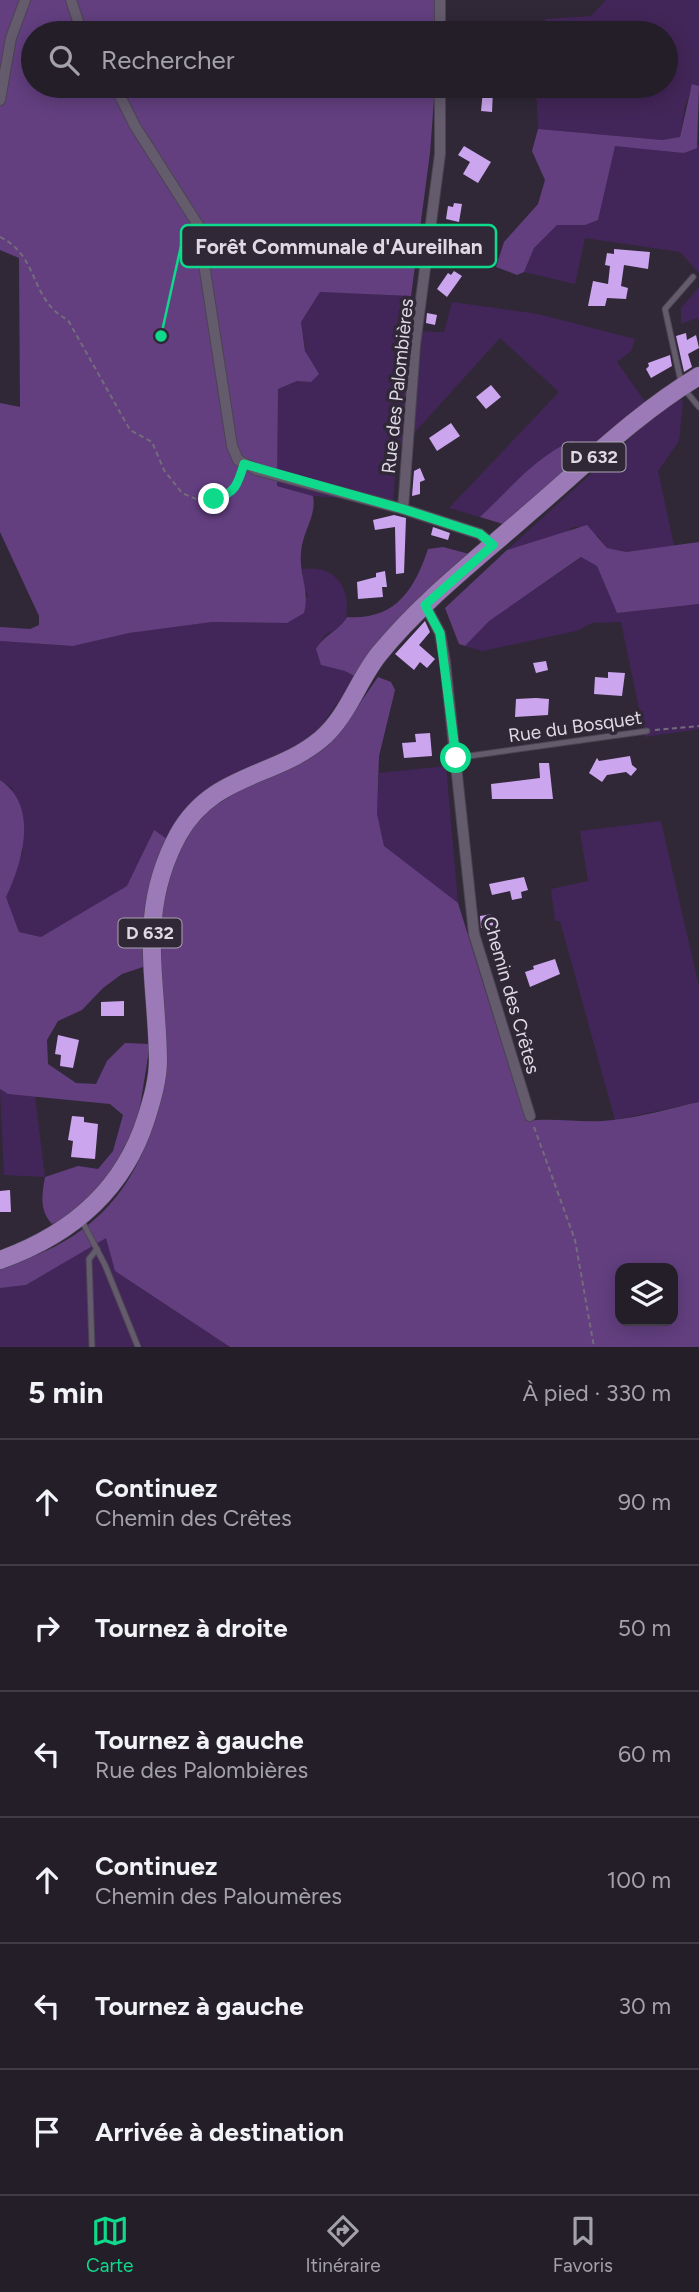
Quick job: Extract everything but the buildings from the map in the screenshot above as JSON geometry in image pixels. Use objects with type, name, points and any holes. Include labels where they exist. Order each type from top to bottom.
[{"type":"main road","name":"D 632","points":[[0,1260],[28,1250],[80,1219],[106,1193],[127,1165],[151,1103],[158,1062],[150,941],[152,913],[159,879],[175,841],[198,809],[233,782],[304,752],[323,738],[336,723],[378,654],[425,605],[633,423],[699,376]]},
{"type":"street","points":[[0,100],[11,38],[25,0]]},
{"type":"street","points":[[71,0],[78,21]]},
{"type":"street","points":[[440,0],[440,21]]},
{"type":"street","points":[[121,98],[135,126],[198,225],[232,446],[238,460],[480,534],[493,545]]},
{"type":"street","name":"Rue des Palombières","points":[[403,509],[415,345],[440,154],[440,98]]},
{"type":"street","name":"Chemin des Crêtes","points":[[425,605],[440,633],[474,934],[530,1116]]},
{"type":"lane","points":[[693,277],[665,309],[682,386],[699,407]]},
{"type":"lane","name":"Rue du Bosquet","points":[[456,758],[647,731]]},
{"type":"lane","points":[[80,1219],[97,1249],[138,1347]]},
{"type":"lane","points":[[92,1347],[89,1259],[97,1249]]},
{"type":"path","points":[[0,237],[21,251],[51,311],[68,320],[130,430],[152,442],[167,476],[182,493],[196,499],[229,495],[238,486],[244,464]]},
{"type":"path","name":"Rue du Bosquet","points":[[647,731],[699,726]]},
{"type":"path","points":[[530,1116],[575,1240],[594,1347]]},
{"type":"shaded area","points":[[0,0],[437,0],[437,21],[21,21],[21,98],[434,98],[430,153],[411,296],[320,292],[301,322],[305,351],[319,374],[311,382],[297,381],[278,389],[277,486],[313,496],[314,503],[301,553],[306,605],[304,613],[287,623],[212,622],[129,633],[73,646],[0,641],[0,627],[30,629],[39,625],[39,616],[0,532],[0,403],[20,407],[19,258],[0,250]]},
{"type":"shaded area","points":[[606,0],[699,0],[699,86],[693,84],[685,106],[680,137],[662,140],[538,129],[537,98],[678,98],[678,21],[545,21],[591,16]]},
{"type":"shaded area","points":[[692,84],[699,86],[697,148],[684,153],[615,146],[598,220],[585,225],[557,225],[534,248],[524,272],[517,275],[496,267],[504,242],[538,204],[545,180],[532,151],[538,129],[662,140],[680,137]]},
{"type":"shaded area","points":[[615,145],[699,145],[699,273],[680,252],[585,238],[575,284],[524,272],[534,248],[557,225],[585,225],[598,220]]},
{"type":"shaded area","points":[[699,287],[699,320],[697,318],[681,324],[681,308]]},
{"type":"shaded area","points":[[320,292],[411,296],[408,331],[444,332],[452,302],[538,314],[635,339],[631,351],[617,362],[646,403],[586,451],[532,468],[480,517],[449,508],[559,392],[500,338],[397,452],[393,502],[313,496],[277,486],[278,389],[297,381],[311,382],[301,322]]},
{"type":"shaded area","points":[[679,398],[683,402],[679,441],[658,471],[674,546],[626,552],[607,548],[598,536],[575,526],[559,536],[507,550],[656,415]]},
{"type":"shaded area","points":[[572,441],[586,451],[506,525],[480,517],[534,465]]},
{"type":"shaded area","points":[[587,525],[607,548],[626,552],[699,542],[699,604],[617,613],[597,566],[581,557],[489,621],[465,646],[459,644],[445,608],[507,550]]},
{"type":"shaded area","points":[[443,547],[473,555],[356,677],[345,671],[321,665],[316,649],[347,617],[364,617],[390,608],[409,590],[428,549]]},
{"type":"shaded area","points":[[582,557],[597,566],[617,613],[699,604],[699,729],[645,737],[621,622],[592,623],[576,631],[482,651],[465,646],[488,621]]},
{"type":"shaded area","points":[[302,569],[325,571],[342,586],[347,602],[346,618],[343,625],[325,635],[316,649],[321,665],[346,671],[356,677],[316,733],[299,745],[219,783],[167,839],[153,831],[128,886],[41,937],[19,932],[6,897],[23,851],[12,788],[0,780],[0,641],[73,646],[129,633],[212,622],[287,623],[308,596],[303,585]]},
{"type":"shaded area","points":[[378,677],[391,682],[395,690],[379,756],[377,814],[384,846],[458,903],[526,1121],[613,1120],[699,1102],[699,1347],[230,1347],[115,1271],[106,1238],[26,1285],[0,1288],[0,1266],[29,1258],[55,1246],[100,1215],[118,1195],[133,1172],[145,1146],[154,1117],[160,918],[172,868],[185,837],[205,812],[347,722]]},
{"type":"shaded area","points":[[446,766],[458,903],[384,847],[377,814],[379,773]]},
{"type":"shaded area","points":[[0,780],[12,791],[20,804],[24,819],[22,851],[6,897],[19,932],[41,937],[127,886],[154,830],[167,839],[151,898],[143,967],[122,974],[103,988],[82,1010],[58,1021],[47,1040],[48,1064],[76,1083],[96,1084],[107,1061],[125,1043],[150,1044],[139,1113],[126,1153],[77,1213],[52,1224],[43,1208],[45,1177],[78,1166],[98,1169],[113,1151],[123,1115],[110,1104],[8,1094],[0,1089]]},
{"type":"shaded area","points":[[661,821],[699,987],[699,1102],[615,1120],[560,921],[555,921],[551,889],[588,881],[580,831]]},
{"type":"shaded area","points":[[0,1089],[8,1094],[35,1096],[45,1177],[4,1175]]},
{"type":"shaded area","points":[[106,1237],[115,1271],[230,1347],[0,1347],[0,1288],[26,1285]]},
{"type":"place","name":"Forêt Communale d'Aureilhan","points":[[161,336]]},
{"type":"route","points":[[214,499],[229,495],[238,486],[244,464],[480,534],[493,545],[425,605],[440,633],[456,758]]}]
